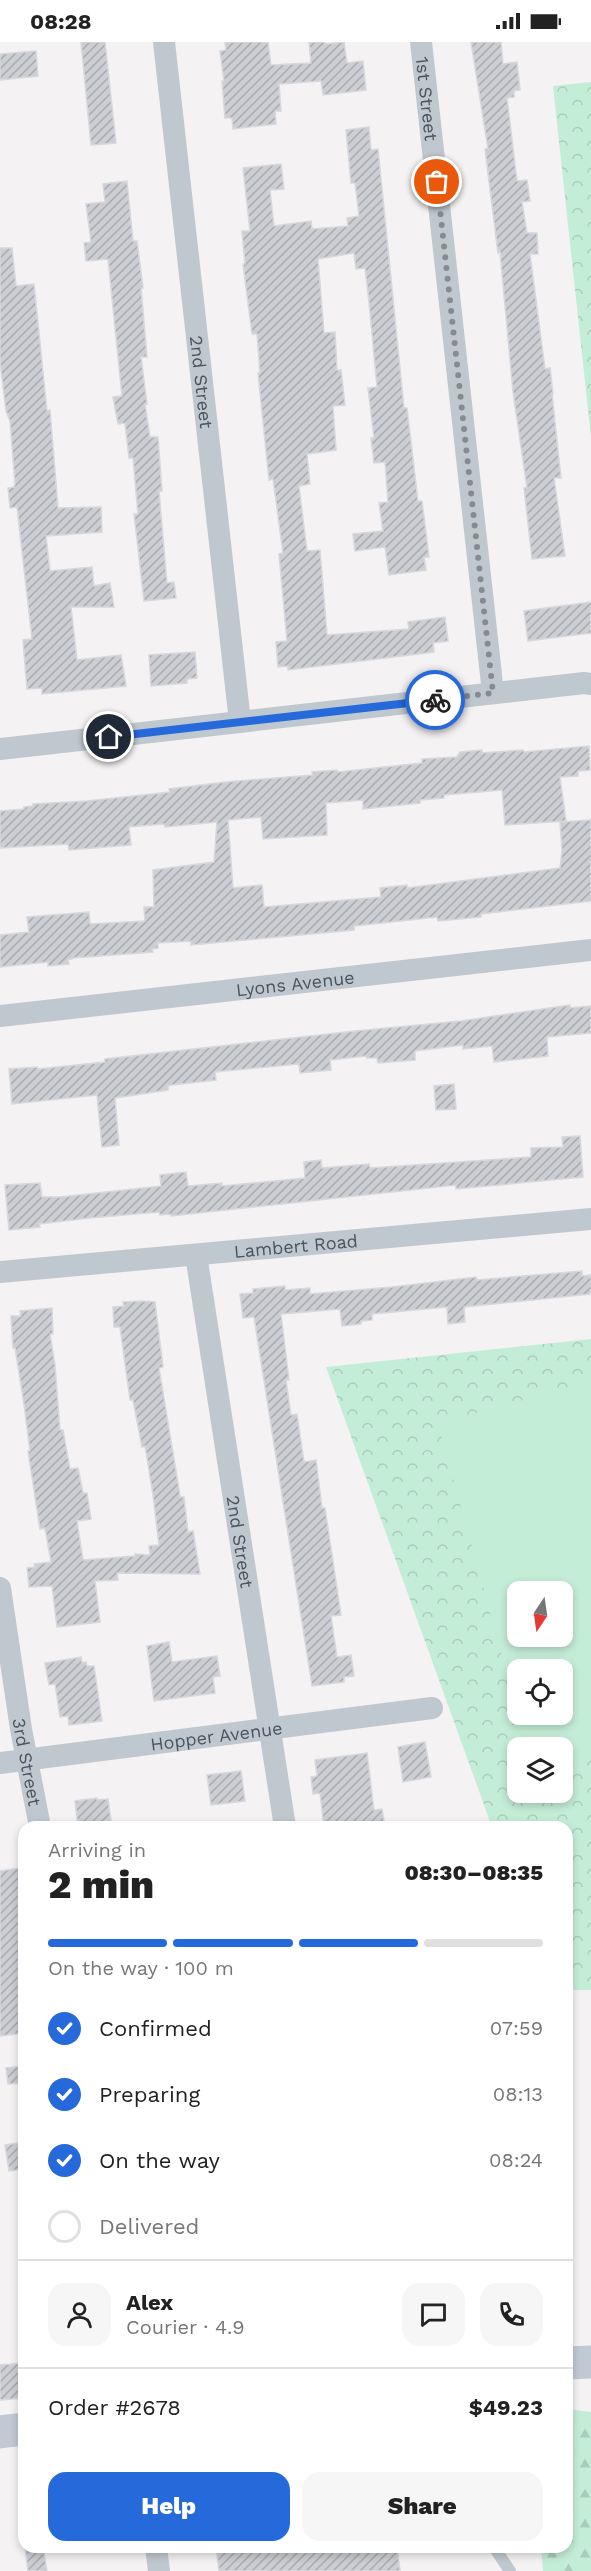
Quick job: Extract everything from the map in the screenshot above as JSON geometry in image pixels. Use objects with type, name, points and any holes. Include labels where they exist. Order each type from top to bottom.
[{"type":"main road","points":[[573,2364],[591,2362]]},
{"type":"main road","points":[[0,2433],[18,2430]]},
{"type":"street","name":"2nd Street","points":[[164,42],[240,722]]},
{"type":"street","name":"1st Street","points":[[421,42],[493,693]]},
{"type":"street","points":[[0,750],[493,693],[591,684]]},
{"type":"street","name":"Lyons Avenue","points":[[0,1016],[591,950]]},
{"type":"street","name":"Lambert Road","points":[[0,1272],[591,1219]]},
{"type":"street","name":"2nd Street","points":[[196,1255],[284,1821]]},
{"type":"street","name":"3rd Street","points":[[0,1588],[21,1729],[39,1821]]},
{"type":"street","name":"Hopper Avenue","points":[[0,1763],[432,1708]]},
{"type":"street","points":[[157,2553],[159,2571]]},
{"type":"lane","points":[[498,2553],[510,2571]]},
{"type":"green space","points":[[591,82],[591,437],[553,86]]},
{"type":"green space","points":[[591,1339],[591,1990],[573,1990],[573,1821],[490,1821],[326,1367]]},
{"type":"green space","points":[[591,1381],[591,1758],[573,1763],[573,1737],[525,1737],[522,1725],[573,1725],[573,1659],[507,1659],[507,1673],[438,1424]]},
{"type":"green space","points":[[573,2410],[591,2412],[591,2571],[543,2571],[542,2553],[573,2553]]},
{"type":"building","points":[[81,42],[105,42],[116,143],[91,145]]},
{"type":"building","points":[[225,42],[268,42],[271,65],[311,63],[309,42],[325,42],[325,44],[344,42],[347,63],[363,61],[366,90],[323,95],[321,81],[279,84],[281,111],[275,111],[276,124],[233,129],[232,118],[225,118],[220,51],[226,50]]},
{"type":"building","points":[[471,42],[501,42],[503,64],[517,62],[520,90],[514,91],[514,97],[507,98],[517,181],[527,180],[530,201],[522,202],[527,233],[537,233],[538,254],[530,254],[545,369],[550,368],[561,478],[554,478],[565,556],[532,559],[524,488],[527,488],[513,392],[500,252],[498,253],[485,149],[488,149]]},
{"type":"building","points":[[36,51],[38,76],[0,80],[0,54]]},
{"type":"building","points":[[369,127],[371,150],[378,149],[404,408],[407,408],[418,501],[422,501],[429,557],[424,557],[426,570],[389,575],[385,547],[355,551],[353,534],[383,531],[379,503],[388,502],[385,462],[374,463],[371,438],[374,438],[368,388],[377,387],[365,268],[356,269],[354,253],[318,259],[324,333],[335,332],[337,370],[341,370],[345,405],[333,406],[336,450],[307,454],[310,484],[299,486],[307,551],[320,550],[327,635],[409,629],[408,622],[445,617],[448,641],[433,643],[434,652],[288,670],[288,666],[278,667],[276,642],[287,641],[279,554],[283,553],[273,479],[269,480],[258,373],[260,373],[257,334],[252,334],[243,264],[245,264],[242,231],[250,231],[243,168],[281,164],[284,189],[270,190],[274,226],[311,221],[312,229],[348,226],[347,218],[359,216],[355,183],[351,183],[346,130]]},
{"type":"building","points":[[127,181],[133,241],[137,241],[143,288],[141,288],[147,357],[141,357],[147,404],[145,404],[150,437],[158,437],[162,491],[159,491],[167,583],[174,582],[176,598],[144,601],[134,514],[138,514],[133,458],[129,458],[125,423],[118,424],[113,397],[122,396],[108,259],[86,261],[84,243],[91,242],[86,204],[105,202],[103,184]]},
{"type":"building","points":[[0,248],[12,248],[16,286],[34,284],[47,411],[50,410],[58,508],[101,507],[102,532],[46,536],[50,571],[92,567],[94,586],[110,583],[114,607],[71,607],[77,660],[121,655],[126,686],[42,694],[42,688],[27,689],[23,640],[32,639],[17,507],[10,508],[8,488],[14,487],[15,484],[10,421],[6,411],[0,362]]},
{"type":"building","points":[[591,602],[591,633],[528,641],[524,611]]},
{"type":"building","points":[[195,652],[197,678],[187,679],[187,683],[151,686],[149,655]]},
{"type":"building","points":[[589,746],[590,770],[578,771],[578,776],[560,777],[566,821],[505,825],[502,790],[444,795],[444,798],[420,800],[420,803],[363,809],[363,800],[326,803],[327,835],[263,839],[261,817],[228,820],[233,888],[262,885],[264,907],[381,897],[380,888],[407,885],[407,888],[560,868],[562,851],[560,822],[591,820],[591,901],[481,914],[481,917],[438,921],[437,917],[354,926],[354,930],[191,945],[191,941],[158,943],[158,948],[152,949],[153,952],[74,958],[68,960],[69,964],[48,966],[48,962],[0,967],[0,935],[29,932],[27,917],[89,912],[90,924],[145,921],[144,907],[154,907],[153,870],[214,862],[217,822],[165,827],[164,824],[129,827],[131,845],[69,850],[68,844],[0,848],[0,811],[24,809],[33,804],[87,801],[170,792],[169,789],[226,782],[313,775],[312,772],[337,770],[338,772],[422,763],[422,759],[457,757],[460,752],[523,750],[524,752]]},
{"type":"building","points":[[570,1005],[570,1008],[591,1006],[591,1033],[547,1037],[548,1056],[494,1062],[492,1046],[463,1049],[463,1045],[415,1051],[415,1060],[378,1063],[377,1058],[366,1056],[330,1060],[331,1070],[300,1073],[299,1064],[215,1072],[216,1080],[172,1085],[168,1086],[168,1090],[115,1098],[119,1145],[102,1147],[97,1095],[12,1104],[9,1069],[37,1067],[38,1069],[105,1062],[105,1059],[461,1021]]},
{"type":"building","points":[[454,1084],[456,1109],[436,1110],[434,1086]]},
{"type":"building","points":[[580,1136],[583,1177],[456,1189],[456,1185],[171,1216],[170,1214],[160,1215],[159,1212],[90,1218],[9,1230],[5,1185],[40,1183],[42,1197],[60,1197],[161,1186],[160,1175],[186,1172],[188,1186],[222,1183],[222,1186],[305,1178],[304,1162],[321,1160],[322,1168],[369,1164],[370,1168],[531,1157],[531,1148],[563,1147],[562,1137]]},
{"type":"building","points":[[582,1271],[582,1276],[591,1275],[591,1294],[464,1307],[465,1322],[448,1324],[447,1307],[372,1314],[372,1320],[342,1326],[340,1309],[281,1314],[291,1415],[297,1414],[304,1462],[316,1460],[322,1508],[325,1508],[341,1615],[331,1616],[337,1657],[351,1655],[354,1676],[344,1677],[344,1682],[312,1686],[254,1317],[243,1318],[240,1294],[253,1293],[253,1289],[285,1286],[285,1290],[310,1288],[310,1294],[476,1277],[477,1280]]},
{"type":"building","points":[[123,1302],[155,1302],[163,1367],[159,1368],[180,1497],[184,1497],[188,1532],[193,1531],[200,1574],[117,1573],[118,1580],[95,1581],[100,1622],[57,1627],[52,1586],[29,1587],[27,1568],[35,1567],[34,1564],[51,1562],[45,1528],[40,1529],[28,1451],[30,1451],[24,1404],[15,1348],[13,1348],[11,1316],[21,1316],[20,1311],[52,1308],[53,1334],[50,1334],[60,1430],[63,1430],[70,1469],[78,1468],[83,1493],[87,1493],[91,1519],[77,1521],[83,1560],[135,1556],[135,1554],[150,1555],[149,1546],[159,1545],[153,1495],[145,1446],[142,1447],[133,1400],[130,1400],[120,1327],[114,1327],[113,1307],[124,1306]]},
{"type":"building","points":[[169,1642],[172,1662],[217,1656],[220,1676],[213,1677],[215,1693],[154,1701],[147,1646]]},
{"type":"building","points":[[81,1657],[82,1663],[86,1662],[87,1666],[94,1666],[102,1721],[69,1725],[68,1716],[60,1717],[55,1684],[49,1685],[45,1663]]},
{"type":"building","points":[[425,1742],[431,1777],[403,1782],[398,1747]]},
{"type":"building","points":[[367,1753],[374,1810],[382,1809],[384,1821],[323,1821],[320,1793],[313,1794],[311,1777],[317,1776],[315,1760]]},
{"type":"building","points":[[241,1771],[245,1801],[211,1805],[207,1775]]},
{"type":"building","points":[[108,1799],[111,1821],[77,1821],[75,1801]]},
{"type":"building","points":[[18,1868],[18,2034],[0,2036],[0,1871]]},
{"type":"building","points":[[18,2067],[18,2083],[8,2084],[6,2068]]},
{"type":"building","points":[[18,2143],[18,2170],[9,2171],[5,2145]]},
{"type":"building","points":[[18,2364],[18,2398],[0,2400],[0,2365]]},
{"type":"building","points":[[26,2553],[44,2553],[47,2571],[28,2571]]},
{"type":"building","points":[[217,2553],[398,2553],[400,2571],[219,2571]]},
{"type":"way so far","points":[[435,700],[493,693],[437,182]]},
{"type":"route","points":[[109,737],[435,700]]}]
